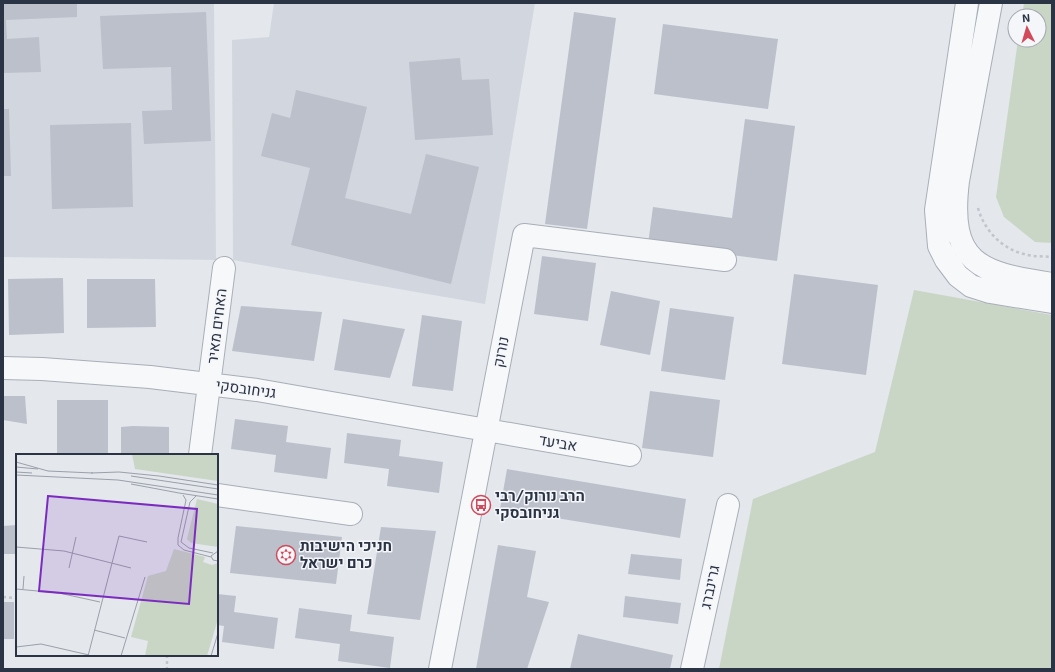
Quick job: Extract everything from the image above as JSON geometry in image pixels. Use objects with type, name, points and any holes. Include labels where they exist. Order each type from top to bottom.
[{"type":"street","points":[[1052,284],[1022,280],[995,272],[979,264],[967,254],[961,242],[955,208],[958,181],[991,3],[980,6],[960,4],[936,210],[939,246],[946,260],[958,276],[971,286],[990,292],[1052,302]]},
{"type":"street","name":"נורוק","points":[[440,669],[524,235],[725,260]]},
{"type":"street","name":"האחים מאיר","points":[[200,454],[224,268]]},
{"type":"street","name":"גניחובסקי","points":[[3,368],[42,369],[150,377],[257,390],[486,431]]},
{"type":"street","name":"אביעד","points":[[486,431],[630,455]]},
{"type":"street","points":[[218,495],[351,514]]},
{"type":"street","name":"גרינברג","points":[[692,669],[728,505]]},
{"type":"path","points":[[978,200],[978,208],[982,221],[997,240],[1024,254],[1052,258]]},
{"type":"path","points":[[3,598],[16,598]]},
{"type":"path","points":[[167,656],[167,669]]},
{"type":"shaded area","points":[[3,3],[214,3],[216,260],[3,257]]},
{"type":"shaded area","points":[[274,3],[535,3],[485,304],[233,260],[232,40],[269,37]]},
{"type":"green space","points":[[1024,3],[1052,3],[1052,243],[1035,242],[1004,217],[996,197],[1017,48],[1047,48],[1047,8],[1023,8]]},
{"type":"green space","points":[[914,290],[1052,315],[1052,669],[719,669],[753,499],[875,452]]},
{"type":"building","points":[[3,3],[77,3],[77,17],[6,20],[7,39],[39,37],[41,72],[3,73]]},
{"type":"building","points":[[206,12],[211,141],[144,144],[142,111],[172,110],[171,67],[103,69],[100,16]]},
{"type":"building","points":[[574,12],[616,18],[587,229],[545,224]]},
{"type":"building","points":[[663,24],[778,39],[768,109],[654,94]]},
{"type":"building","points":[[460,58],[462,80],[489,79],[493,135],[415,140],[409,62]]},
{"type":"building","points":[[296,90],[367,107],[345,198],[411,214],[426,154],[479,167],[451,284],[291,245],[310,168],[261,156],[272,113],[290,118]]},
{"type":"building","points":[[3,109],[9,109],[11,176],[3,176]]},
{"type":"building","points":[[745,119],[795,126],[777,261],[648,244],[653,207],[732,218]]},
{"type":"building","points":[[131,123],[133,207],[52,209],[50,125]]},
{"type":"building","points":[[542,256],[596,263],[588,321],[534,314]]},
{"type":"building","points":[[794,274],[878,285],[866,375],[782,364]]},
{"type":"building","points":[[63,278],[64,333],[9,335],[8,279]]},
{"type":"building","points":[[87,279],[155,279],[156,327],[87,328]]},
{"type":"building","points":[[611,291],[660,301],[650,355],[600,345]]},
{"type":"building","points":[[241,306],[322,312],[314,361],[232,351]]},
{"type":"building","points":[[670,308],[734,317],[725,380],[661,371]]},
{"type":"building","points":[[422,315],[462,321],[453,391],[412,386]]},
{"type":"building","points":[[343,319],[405,329],[390,378],[334,370]]},
{"type":"building","points":[[650,391],[720,400],[713,457],[642,448]]},
{"type":"building","points":[[3,396],[25,396],[27,424],[3,420]]},
{"type":"building","points":[[57,400],[108,400],[108,454],[57,454]]},
{"type":"building","points":[[235,419],[288,426],[286,442],[331,448],[327,479],[274,472],[276,455],[231,449]]},
{"type":"building","points":[[121,427],[169,427],[169,454],[121,454]]},
{"type":"building","points":[[347,433],[401,440],[399,456],[443,462],[439,493],[387,486],[389,469],[344,463]]},
{"type":"building","points":[[507,469],[686,499],[680,538],[500,509]]},
{"type":"building","points":[[16,525],[16,554],[3,554],[3,526]]},
{"type":"building","name":"חניכי הישיבות כרם ישראל","points":[[236,526],[342,537],[336,584],[230,573]]},
{"type":"building","points":[[381,527],[436,531],[420,620],[367,614]]},
{"type":"building","points":[[498,545],[536,551],[527,597],[549,602],[527,669],[476,669]]},
{"type":"building","points":[[631,554],[682,559],[680,580],[628,574]]},
{"type":"building","points":[[218,594],[236,596],[234,612],[278,618],[274,649],[222,642],[224,626],[218,625]]},
{"type":"building","points":[[625,596],[681,603],[678,624],[623,617]]},
{"type":"building","points":[[3,602],[14,602],[14,639],[3,639]]},
{"type":"building","points":[[299,608],[352,615],[350,631],[394,637],[390,668],[338,661],[340,644],[295,638]]},
{"type":"building","points":[[578,634],[673,655],[670,669],[570,669]]},
{"type":"place","name":"הרב נורוק/רבי גניחובסקי","points":[[481,505]]},
{"type":"place","name":"חניכי הישיבות כרם ישראל","points":[[286,555]]}]
